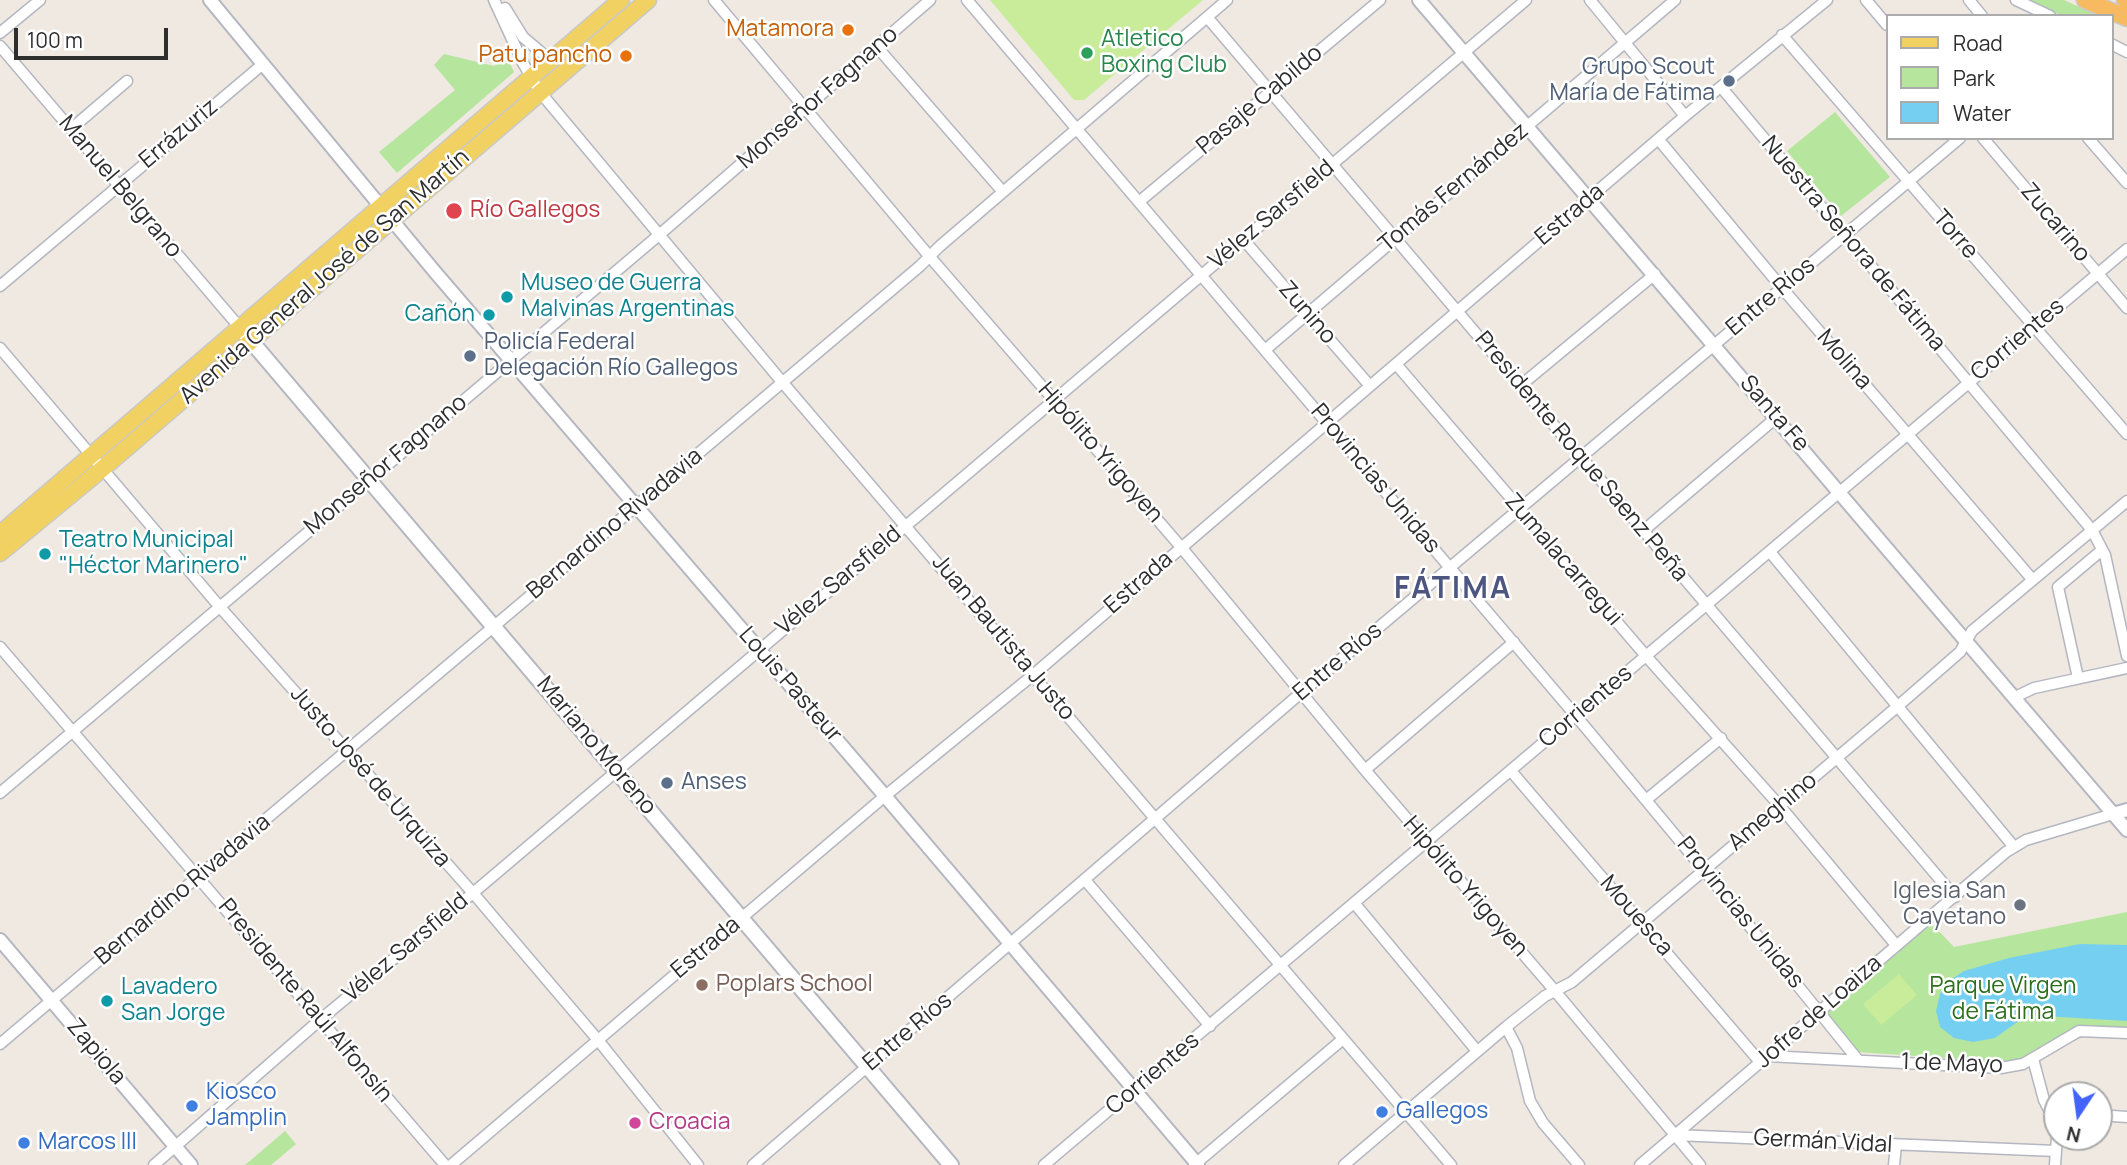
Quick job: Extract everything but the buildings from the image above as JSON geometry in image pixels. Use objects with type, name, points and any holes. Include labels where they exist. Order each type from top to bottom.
[{"type":"highway","points":[[2085,0],[2127,18]]},
{"type":"main road","name":"Avenida General José de San Martín","points":[[0,553],[97,463],[386,213],[530,77],[621,0]]},
{"type":"main road","name":"Avenida General José de San Martín","points":[[386,213],[540,92],[648,0]]},
{"type":"main road","name":"Mariano Moreno","points":[[246,335],[951,1165]]},
{"type":"main road","name":"Avenida General José de San Martín","points":[[0,534],[97,463]]},
{"type":"street","points":[[0,33],[40,0]]},
{"type":"street","name":"Louis Pasteur","points":[[210,0],[510,360],[885,796],[1196,1164]]},
{"type":"street","name":"Juan Bautista Justo","points":[[495,0],[530,77],[540,92],[783,383],[1451,1165]]},
{"type":"street","points":[[501,0],[523,37],[550,60]]},
{"type":"street","name":"Hipólito Yrigoyen","points":[[714,0],[930,257],[1181,547],[1365,770],[1700,1165]]},
{"type":"street","name":"Monseñor Fagnano","points":[[0,793],[659,236],[930,0]]},
{"type":"street","name":"Provincias Unidas","points":[[967,0],[1514,642],[1858,1060]]},
{"type":"street","name":"Bernardino Rivadavia","points":[[0,1044],[783,383],[1227,0]]},
{"type":"street","name":"Pasaje Cabildo","points":[[1140,201],[1380,0]]},
{"type":"street","name":"Santa Fe","points":[[1419,0],[2127,830]]},
{"type":"street","name":"Vélez Sarsfield","points":[[154,1165],[321,1019],[1526,0]]},
{"type":"street","points":[[1590,0],[1685,116]]},
{"type":"street","name":"Tomás Fernández","points":[[1265,349],[1675,0]]},
{"type":"street","name":"Estrada","points":[[451,1165],[885,796],[1033,675],[1685,116],[1827,0]]},
{"type":"street","points":[[1866,0],[1885,23]]},
{"type":"street","points":[[1969,0],[1980,14]]},
{"type":"street","points":[[2016,0],[2046,14]]},
{"type":"street","name":"Presidente Roque Saenz Peña","points":[[1207,17],[1955,897]]},
{"type":"street","name":"Torre","points":[[1782,35],[2127,434]]},
{"type":"street","name":"Manuel Belgrano","points":[[0,46],[246,335]]},
{"type":"street","points":[[877,47],[1003,192]]},
{"type":"street","name":"Errázuriz","points":[[0,286],[263,64]]},
{"type":"street","points":[[71,129],[127,81]]},
{"type":"street","name":"Nuestra Señora de Fátima","points":[[1721,87],[2092,530],[2102,550],[2127,656]]},
{"type":"street","name":"Molina","points":[[1659,140],[2032,579]]},
{"type":"street","name":"Entre Ríos","points":[[753,1165],[1302,692],[1958,140]]},
{"type":"street","name":"Zucarino","points":[[1985,140],[2127,308]]},
{"type":"street","points":[[2090,140],[2127,183]]},
{"type":"street","name":"Zunino","points":[[1243,239],[1370,386]]},
{"type":"street","name":"Corrientes","points":[[1044,1165],[2127,249]]},
{"type":"street","points":[[1520,386],[1655,274]]},
{"type":"street","name":"Justo José de Urquiza","points":[[0,348],[219,606],[473,893],[598,1040],[698,1165]]},
{"type":"street","name":"Zumalacarregui","points":[[1396,364],[1646,656],[1779,805],[1896,945]]},
{"type":"street","points":[[1643,531],[1777,417]]},
{"type":"street","name":"Ameghino","points":[[1344,1165],[1506,1027],[1555,991],[1572,982],[1837,758],[1960,652],[1972,631],[2127,501]]},
{"type":"street","points":[[2078,678],[2058,587],[2102,550]]},
{"type":"street","points":[[1770,552],[2014,847]]},
{"type":"street","points":[[1365,770],[1514,642]]},
{"type":"street","name":"Presidente Raúl Alfonsín","points":[[0,647],[445,1165]]},
{"type":"street","points":[[2015,697],[2034,688],[2127,668]]},
{"type":"street","points":[[1646,800],[1721,738]]},
{"type":"street","name":"Mouesca","points":[[1511,771],[1764,1059]]},
{"type":"street","points":[[2113,814],[2127,810]]},
{"type":"street","name":"Jofre de Loaiza","points":[[1640,1165],[2014,847],[2037,836],[2113,814]]},
{"type":"street","points":[[1085,880],[1210,1026]]},
{"type":"street","points":[[1355,904],[1477,1051]]},
{"type":"street","name":"Zapiola","points":[[0,940],[191,1165]]},
{"type":"street","points":[[1506,1027],[1517,1048],[1530,1101],[1536,1113],[1579,1165]]},
{"type":"street","name":"1 de Mayo","points":[[1764,1059],[1858,1060],[2001,1068],[2023,1064],[2079,1031],[2127,1033]]},
{"type":"street","points":[[1196,1164],[1343,1039]]},
{"type":"street","points":[[2033,1059],[2043,1096]]},
{"type":"street","name":"Germán Vidal","points":[[1675,1135],[2043,1151]]},
{"type":"street","points":[[1894,1165],[1896,1145]]},
{"type":"street","points":[[2055,1165],[2056,1151]]},
{"type":"green space","name":"Atletico Boxing Club","points":[[990,0],[1203,0],[1084,100],[1074,100]]},
{"type":"green space","points":[[2028,0],[2064,0],[2095,14],[2058,14]]},
{"type":"green space","points":[[444,54],[494,66],[506,55],[514,72],[397,173],[379,152],[455,90],[434,65]]},
{"type":"green space","points":[[1835,112],[1890,177],[1841,216],[1787,151]]},
{"type":"green space","name":"Parque Virgen de Fátima","points":[[2127,912],[2127,1032],[2103,1030],[2007,1062],[1856,1052],[1826,1012],[1930,922],[1954,947]]},
{"type":"green space","points":[[1899,974],[1917,995],[1881,1025],[1863,1004]]},
{"type":"green space","points":[[285,1131],[296,1144],[271,1165],[245,1165]]},
{"type":"water","points":[[2080,944],[2127,945],[2127,1021],[2027,1015],[1995,1038],[1973,1042],[1954,1038],[1940,1027],[1936,1011],[1940,994],[1949,981],[1964,971],[2009,958]]},
{"type":"place","name":"Matamora","points":[[848,30]]},
{"type":"place","name":"Atletico Boxing Club","points":[[1087,53]]},
{"type":"place","name":"Patu pancho","points":[[626,56]]},
{"type":"place","name":"Grupo Scout María de Fátima","points":[[1729,81]]},
{"type":"place","name":"Río Gallegos","points":[[454,211]]},
{"type":"place","name":"Museo de Guerra Malvinas Argentinas","points":[[507,297]]},
{"type":"place","name":"Cañón","points":[[489,315]]},
{"type":"place","name":"Policía Federal Delegación Río Gallegos","points":[[470,356]]},
{"type":"place","name":"Teatro Municipal \"Héctor Marinero\"","points":[[45,554]]},
{"type":"place","name":"Anses","points":[[667,783]]},
{"type":"place","name":"Iglesia San Cayetano","points":[[2020,905]]},
{"type":"place","name":"Poplars School","points":[[702,985]]},
{"type":"place","name":"Lavadero San Jorge","points":[[107,1001]]},
{"type":"place","name":"Kiosco Jamplin","points":[[192,1106]]},
{"type":"place","name":"Gallegos","points":[[1382,1112]]},
{"type":"place","name":"Croacia","points":[[635,1123]]},
{"type":"place","name":"Marcos III","points":[[24,1143]]},
{"type":"district","name":"FÁTIMA","points":[[1453,590]]}]
